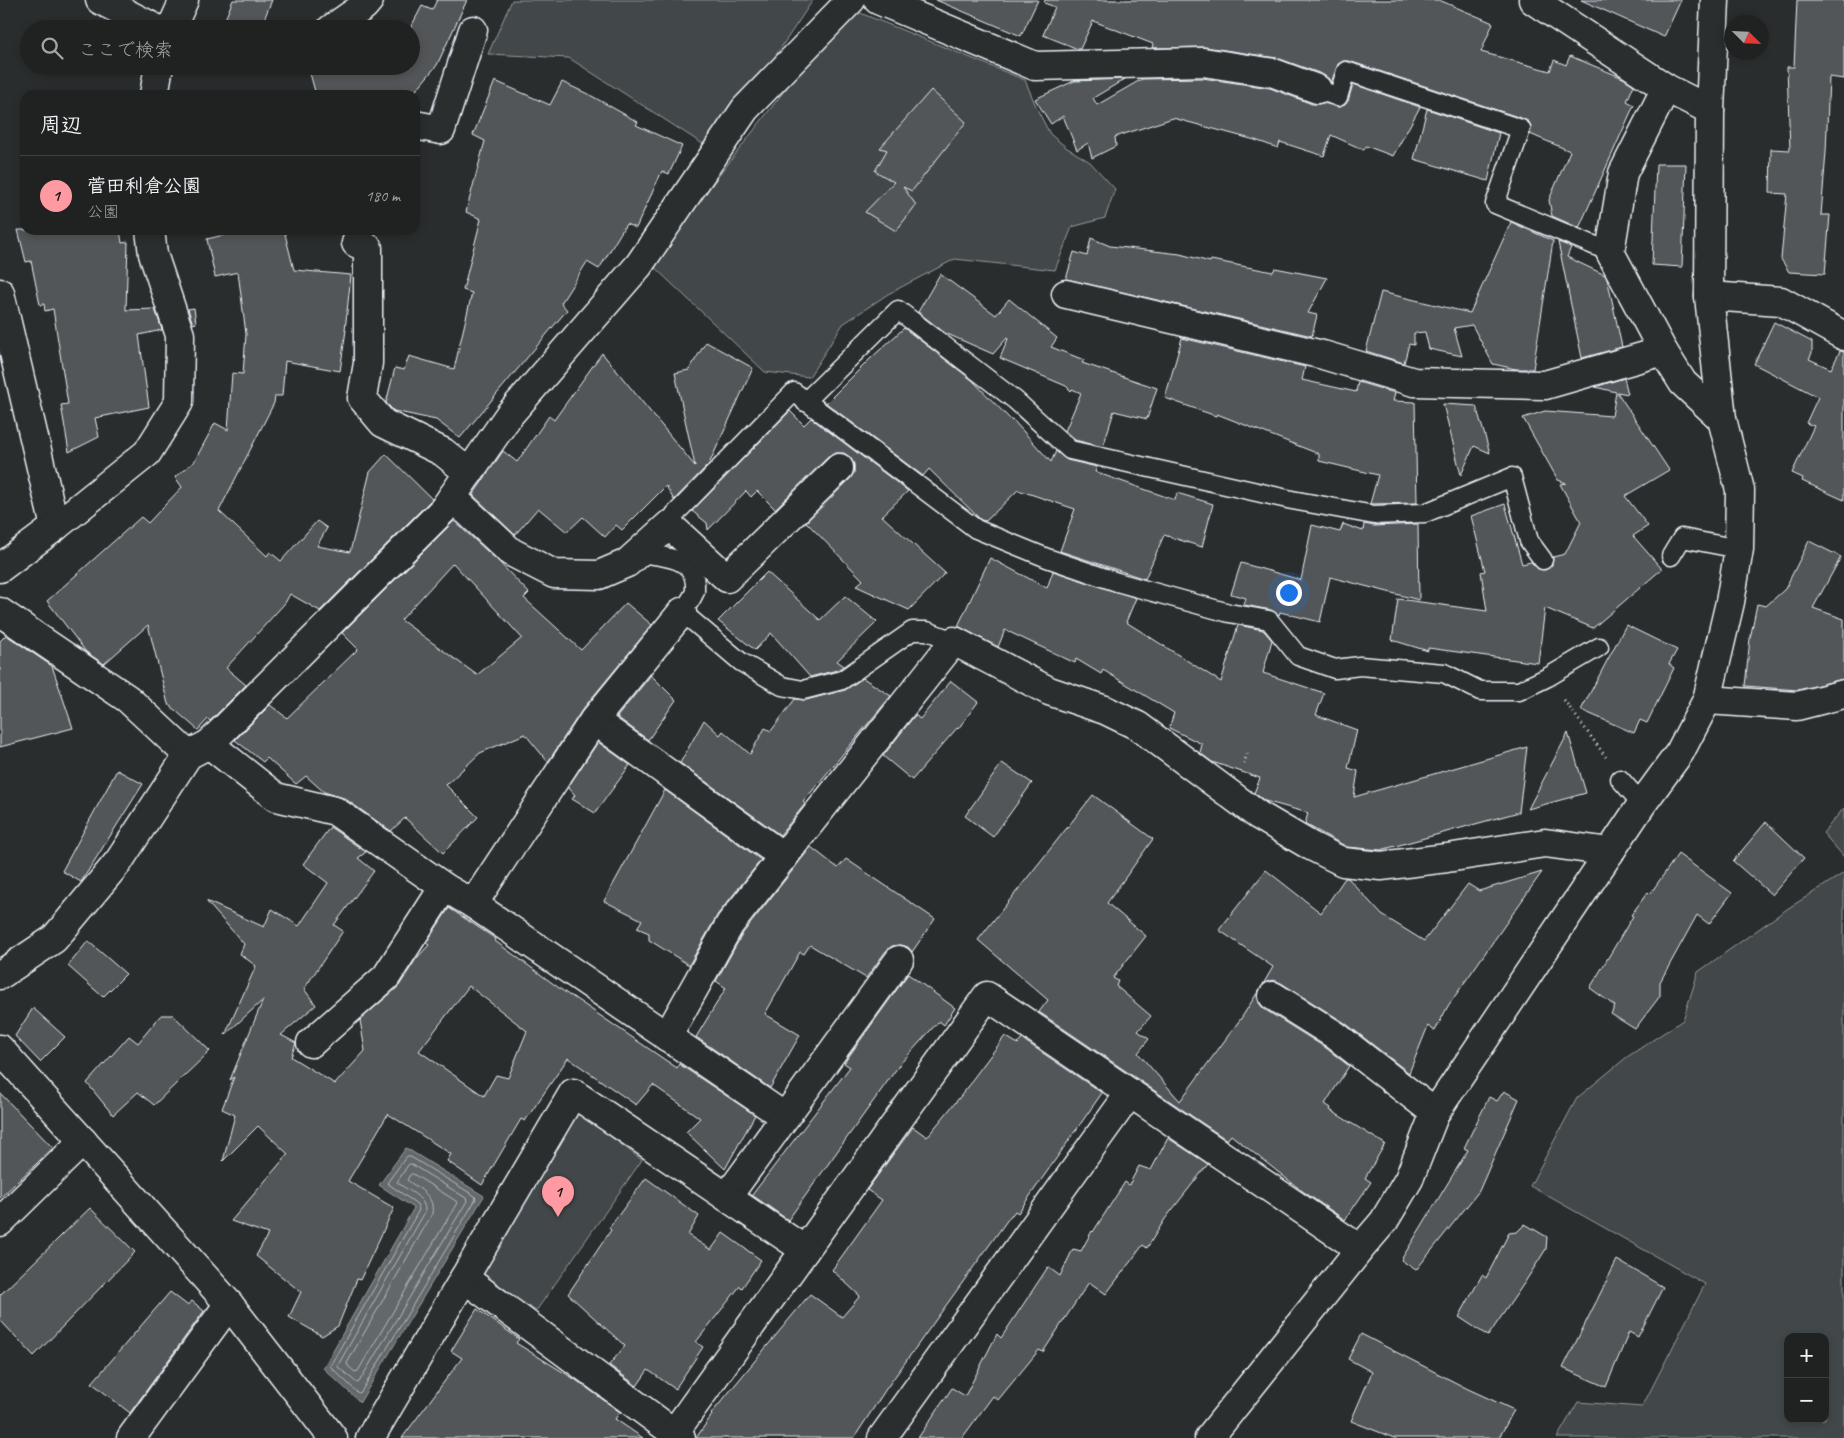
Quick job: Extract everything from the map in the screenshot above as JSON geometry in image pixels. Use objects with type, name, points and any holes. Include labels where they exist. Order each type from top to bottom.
[{"type":"street","points":[[100,0],[139,20]]},
{"type":"street","points":[[176,20],[184,0]]},
{"type":"street","points":[[344,20],[364,6],[369,0]]},
{"type":"street","points":[[0,975],[54,939],[119,862],[198,749],[443,510],[509,415],[639,265],[745,109],[851,0]]},
{"type":"street","points":[[878,0],[1035,66],[1204,62],[1274,73],[1317,89]]},
{"type":"street","points":[[1534,0],[1666,88],[1710,110]]},
{"type":"street","points":[[1209,1438],[1384,1221],[1409,1179],[1434,1112],[1642,804],[1680,752],[1708,700],[1730,602],[1739,549],[1740,490],[1722,419],[1709,296],[1710,110],[1715,0]]},
{"type":"street","points":[[420,126],[441,130],[473,30]]},
{"type":"street","points":[[155,90],[157,75]]},
{"type":"street","points":[[1666,88],[1624,173],[1610,252],[1663,351],[1683,383],[1722,419]]},
{"type":"street","points":[[0,568],[55,527],[147,453],[179,402],[180,335],[153,254],[151,235]]},
{"type":"street","points":[[358,235],[356,243],[368,248],[368,363],[362,398],[383,423],[443,452],[469,472]]},
{"type":"street","points":[[0,292],[55,527]]},
{"type":"street","points":[[1066,294],[1323,355],[1414,382],[1545,384],[1663,351]]},
{"type":"street","points":[[1709,296],[1781,301],[1844,336]]},
{"type":"street","points":[[452,497],[511,552],[554,574],[599,575],[627,563],[669,525],[727,578],[839,468]]},
{"type":"street","points":[[0,612],[128,698],[198,749],[276,797],[336,811],[444,887],[473,904],[786,1117]]},
{"type":"street","points":[[473,904],[594,720],[682,612]]},
{"type":"street","points":[[667,1037],[730,924],[954,640],[1049,691],[1106,710],[1138,726],[1234,792],[1258,815],[1343,862],[1381,866],[1545,843],[1610,852]]},
{"type":"street","points":[[1708,700],[1797,706],[1844,694]]},
{"type":"street","points":[[594,720],[784,857]]},
{"type":"street","points":[[311,1042],[386,977],[444,887]]},
{"type":"street","points":[[727,1197],[899,960]]},
{"type":"street","points":[[464,1278],[678,1435],[805,1250],[987,996],[1360,1249]]},
{"type":"street","points":[[1273,996],[1334,1036],[1434,1112]]},
{"type":"street","points":[[0,1049],[230,1304],[333,1438]]},
{"type":"street","points":[[370,1438],[573,1092],[805,1250]]},
{"type":"street","points":[[882,1438],[1130,1093]]},
{"type":"street","points":[[0,1222],[83,1141]]},
{"type":"street","points":[[132,1438],[230,1304]]},
{"type":"lane","points":[[1317,89],[1338,97],[1346,71],[1521,129],[1495,204],[1610,252]]},
{"type":"lane","points":[[805,402],[898,310],[1015,400],[1070,450],[1292,500],[1374,514],[1425,512],[1512,477],[1529,541],[1544,560]]},
{"type":"lane","points":[[669,525],[675,514],[794,392],[976,529],[1047,558],[1118,582],[1229,613],[1269,620],[1298,656],[1335,669],[1360,666],[1444,673],[1480,691],[1519,691],[1548,677],[1599,647]]},
{"type":"lane","points":[[1671,556],[1682,538],[1739,549]]},
{"type":"lane","points":[[638,553],[678,560],[687,566],[694,575],[695,591],[682,612],[741,662],[782,686],[803,690],[842,680],[912,631],[927,631],[954,640]]},
{"type":"lane","points":[[1620,779],[1642,804]]},
{"type":"path","points":[[1548,677],[1598,745],[1620,779]]},
{"type":"shaded area","points":[[512,0],[813,0],[712,150],[569,58],[488,54]]},
{"type":"shaded area","points":[[848,8],[1025,80],[1050,134],[1067,148],[1090,162],[1115,189],[1105,218],[1072,227],[1055,270],[955,259],[888,294],[843,324],[809,377],[765,372],[651,264]]},
{"type":"shaded area","points":[[1844,808],[1844,857],[1823,833]]},
{"type":"shaded area","points":[[1844,873],[1844,1438],[1557,1438],[1578,1402],[1642,1407],[1705,1284],[1530,1186],[1577,1098],[1627,1057],[1683,1020],[1698,972],[1787,909]]},
{"type":"shaded area","points":[[577,1111],[642,1160],[536,1311],[479,1275]]},
{"type":"water","points":[[406,1148],[484,1196],[360,1402],[323,1368],[414,1208],[379,1185]]},
{"type":"building","points":[[233,0],[272,0],[264,20],[225,20]]},
{"type":"building","points":[[437,0],[467,0],[437,65],[416,90],[315,90],[310,75],[420,75],[420,20],[415,20],[422,6],[432,10]]},
{"type":"building","points":[[936,0],[1038,0],[1021,36]]},
{"type":"building","points":[[1045,0],[1439,0],[1493,23],[1481,52],[1550,71],[1554,60],[1566,65],[1570,56],[1623,78],[1634,85],[1627,101],[1634,105],[1579,228],[1552,216],[1549,200],[1570,151],[1530,134],[1531,126],[1524,119],[1349,61],[1343,61],[1338,64],[1331,83],[1322,74],[1277,58],[1205,47],[1152,48],[1153,44],[1093,21],[1080,49],[1078,49],[1043,35],[1055,7],[1044,3]]},
{"type":"building","points":[[1581,0],[1681,0],[1664,37]]},
{"type":"building","points":[[1797,0],[1844,0],[1844,79],[1829,77],[1821,215],[1830,215],[1825,274],[1789,272],[1781,259],[1787,194],[1770,193],[1771,149],[1790,150],[1787,67],[1794,67]]},
{"type":"building","points":[[1202,78],[1270,88],[1312,104],[1323,103],[1339,107],[1345,105],[1348,101],[1353,84],[1420,107],[1393,156],[1366,146],[1364,150],[1331,135],[1324,156],[1280,142],[1278,148],[1173,118],[1115,137],[1116,146],[1092,158],[1088,143],[1077,150],[1063,116],[1051,124],[1035,99],[1074,81],[1125,79],[1093,98],[1097,105],[1142,79]]},
{"type":"building","points":[[495,81],[550,105],[562,82],[590,95],[638,122],[636,125],[682,146],[669,174],[662,171],[636,228],[626,224],[599,269],[587,262],[561,303],[567,310],[460,438],[436,420],[394,411],[386,403],[395,368],[404,370],[409,356],[454,369],[472,293],[463,290],[481,219],[466,212],[485,141],[473,135]]},
{"type":"building","points":[[931,90],[966,122],[912,191],[903,187],[916,205],[896,231],[865,212],[894,182],[875,171],[887,150],[880,148]]},
{"type":"building","points":[[1427,109],[1499,133],[1488,181],[1414,159]]},
{"type":"building","points":[[1656,164],[1686,164],[1682,267],[1652,265]]},
{"type":"building","points":[[1511,222],[1553,241],[1533,369],[1516,369],[1493,364],[1472,325],[1454,328],[1462,356],[1429,349],[1425,332],[1414,333],[1414,345],[1409,344],[1404,363],[1366,351],[1381,292],[1470,313]]},
{"type":"building","points":[[18,230],[20,230],[20,235],[121,235],[122,243],[128,242],[126,310],[155,309],[162,330],[139,335],[149,407],[95,418],[99,437],[69,452],[61,405],[68,404],[53,309],[45,311],[44,304],[40,305],[31,261],[26,262]]},
{"type":"building","points":[[224,235],[285,235],[294,270],[351,275],[340,371],[285,361],[282,396],[275,396],[274,403],[219,511],[267,556],[270,552],[281,561],[317,521],[327,528],[317,546],[350,552],[370,472],[386,454],[432,499],[320,611],[290,594],[285,603],[226,668],[246,685],[210,721],[208,719],[198,730],[168,704],[148,625],[104,664],[86,652],[47,601],[141,517],[148,523],[182,487],[175,477],[194,462],[215,423],[228,430],[232,373],[243,374],[246,334],[238,272],[215,277],[207,239]]},
{"type":"building","points":[[1091,238],[1110,246],[1180,254],[1210,262],[1211,260],[1273,272],[1275,268],[1327,278],[1308,313],[1317,315],[1312,336],[1066,279],[1074,252],[1087,256]]},
{"type":"building","points":[[1558,242],[1571,247],[1567,257],[1605,275],[1622,347],[1582,358]]},
{"type":"building","points":[[940,274],[996,315],[1009,299],[1057,338],[1051,347],[1084,360],[1082,363],[1157,388],[1147,419],[1114,411],[1103,447],[1075,440],[1065,431],[1081,393],[1072,389],[1071,391],[1066,386],[1000,358],[1007,338],[993,354],[945,333],[918,312]]},
{"type":"building","points":[[194,308],[196,323],[193,324],[188,309]]},
{"type":"building","points":[[1774,322],[1812,342],[1812,353],[1809,359],[1831,369],[1840,351],[1844,352],[1844,500],[1802,481],[1803,478],[1792,473],[1814,426],[1806,423],[1818,397],[1754,364]]},
{"type":"building","points":[[904,328],[972,380],[1013,420],[1051,462],[1056,451],[1067,460],[1097,467],[1095,472],[1175,500],[1177,493],[1213,504],[1202,547],[1164,535],[1145,579],[1060,551],[1075,509],[1018,490],[986,521],[981,520],[929,469],[923,476],[826,403]]},
{"type":"building","points":[[1182,338],[1305,367],[1302,380],[1356,392],[1358,382],[1395,393],[1393,401],[1415,402],[1417,503],[1370,504],[1378,475],[1319,461],[1319,454],[1217,414],[1216,416],[1165,398]]},
{"type":"building","points":[[706,342],[753,368],[709,464],[674,500],[666,486],[622,530],[616,525],[605,537],[583,517],[567,532],[538,508],[515,535],[473,495],[503,451],[517,462],[549,416],[554,420],[602,353],[695,466],[675,373],[689,370]]},
{"type":"building","points":[[1624,378],[1628,394],[1617,392],[1669,470],[1625,496],[1648,526],[1633,536],[1662,569],[1593,628],[1545,608],[1538,663],[1428,648],[1428,651],[1392,640],[1398,599],[1487,611],[1481,572],[1485,571],[1471,516],[1505,504],[1522,564],[1531,562],[1538,569],[1545,570],[1552,565],[1553,557],[1565,554],[1581,522],[1560,484],[1566,483],[1558,480],[1523,418],[1545,411],[1612,416],[1616,392],[1595,387]]},
{"type":"building","points":[[1443,404],[1476,406],[1490,453],[1474,446],[1461,475]]},
{"type":"building","points":[[790,411],[804,425],[811,418],[908,491],[882,516],[945,573],[909,610],[856,586],[863,580],[806,522],[854,473],[854,464],[850,457],[844,453],[836,453],[828,457],[775,509],[757,491],[751,497],[746,491],[708,530],[707,523],[692,511]]},
{"type":"building","points":[[454,521],[497,560],[529,593],[524,598],[581,650],[626,603],[652,625],[582,710],[548,762],[525,734],[480,753],[446,785],[478,817],[443,853],[405,818],[391,831],[344,798],[324,792],[306,776],[296,784],[267,758],[263,762],[235,740],[270,705],[287,718],[358,649],[342,633]],"holes":[[[453,563],[522,638],[477,675],[401,620]]]},
{"type":"building","points":[[1343,524],[1363,531],[1364,524],[1374,526],[1418,524],[1419,600],[1330,577],[1320,622],[1280,612],[1279,615],[1271,610],[1244,605],[1246,598],[1231,594],[1241,563],[1301,580],[1312,525],[1340,532]]},
{"type":"building","points":[[1809,541],[1841,557],[1813,608],[1844,619],[1844,679],[1798,690],[1745,686],[1750,639],[1757,604],[1766,606],[1785,589]]},
{"type":"building","points":[[990,558],[1047,588],[1053,571],[1136,598],[1126,622],[1221,682],[1238,625],[1263,630],[1272,640],[1263,673],[1324,693],[1316,715],[1357,730],[1348,768],[1358,771],[1354,797],[1527,747],[1519,812],[1381,850],[1347,847],[1305,824],[1308,813],[1265,801],[1254,793],[1260,778],[1212,762],[1200,753],[1202,744],[1169,728],[1174,713],[1103,670],[1101,674],[1076,659],[1075,663],[1005,630],[998,647],[958,626]]},
{"type":"building","points":[[767,572],[820,620],[845,596],[877,622],[837,661],[844,666],[837,670],[810,677],[771,633],[755,650],[718,621]]},
{"type":"building","points":[[1626,625],[1677,650],[1669,664],[1674,668],[1647,723],[1640,720],[1634,733],[1581,710]]},
{"type":"building","points":[[6,635],[52,666],[73,728],[0,747],[0,641]]},
{"type":"building","points":[[651,675],[676,700],[648,740],[617,717]]},
{"type":"building","points":[[863,678],[891,696],[803,802],[805,804],[780,835],[680,763],[704,720],[720,735],[723,731],[750,754],[765,728],[771,731],[795,699],[806,700],[845,690]]},
{"type":"building","points":[[951,681],[978,702],[958,729],[912,780],[883,756],[915,715],[920,719]]},
{"type":"building","points":[[1568,733],[1586,793],[1528,809]]},
{"type":"building","points":[[598,742],[630,765],[595,813],[572,799],[575,795],[568,787]]},
{"type":"building","points":[[1002,763],[1032,783],[993,837],[965,816]]},
{"type":"building","points":[[117,770],[143,784],[81,882],[62,871]]},
{"type":"building","points":[[665,790],[761,860],[718,914],[689,965],[649,940],[649,933],[637,928],[642,920],[604,901]]},
{"type":"building","points":[[1093,795],[1153,839],[1107,903],[1146,936],[1113,978],[1118,981],[1116,986],[1151,1016],[1138,1031],[1149,1039],[1138,1053],[1180,1101],[1242,1017],[1259,990],[1257,996],[1259,1003],[1264,1009],[1326,1048],[1349,1066],[1325,1104],[1331,1108],[1330,1110],[1385,1144],[1365,1178],[1371,1182],[1345,1220],[1301,1190],[1231,1135],[1227,1140],[1039,1012],[1048,1000],[978,940]]},
{"type":"building","points":[[1766,822],[1804,858],[1772,895],[1733,861]]},
{"type":"building","points":[[330,827],[366,852],[358,858],[374,871],[334,925],[343,931],[304,989],[316,1005],[281,1035],[296,1043],[291,1057],[335,1084],[365,1051],[360,1020],[399,986],[416,959],[429,945],[426,943],[449,908],[496,939],[495,941],[570,996],[677,1068],[679,1064],[755,1115],[725,1169],[686,1132],[700,1118],[653,1085],[636,1105],[568,1058],[525,1121],[521,1119],[482,1185],[447,1161],[451,1154],[388,1114],[348,1181],[394,1208],[360,1280],[357,1279],[338,1326],[322,1336],[289,1317],[301,1292],[256,1256],[268,1234],[231,1221],[288,1154],[258,1126],[223,1161],[235,1115],[222,1109],[234,1077],[230,1080],[263,1000],[225,1035],[256,966],[240,954],[244,944],[206,901],[264,927],[272,909],[299,926],[328,883],[303,864]],"holes":[[[469,986],[527,1031],[508,1078],[496,1075],[484,1096],[419,1051]]]},
{"type":"building","points":[[811,847],[838,868],[846,859],[935,919],[912,952],[908,947],[901,945],[892,946],[886,951],[866,978],[810,945],[804,954],[800,952],[765,1014],[800,1035],[770,1088],[696,1037],[726,988],[716,981],[743,933]]},
{"type":"building","points":[[1678,854],[1732,893],[1709,924],[1697,915],[1660,982],[1660,996],[1635,1029],[1611,1014],[1615,1006],[1590,988],[1633,916],[1631,915],[1648,892],[1650,894]]},
{"type":"building","points":[[1266,870],[1321,913],[1345,878],[1348,878],[1382,915],[1424,941],[1468,884],[1479,891],[1542,872],[1448,1006],[1435,1031],[1428,1026],[1409,1073],[1345,1023],[1281,983],[1273,980],[1266,982],[1262,986],[1273,967],[1219,930]]},
{"type":"building","points":[[88,941],[126,974],[103,997],[68,966]]},
{"type":"building","points":[[908,974],[955,1008],[944,1025],[939,1021],[900,1064],[788,1220],[752,1195],[850,1067],[844,1063]]},
{"type":"building","points":[[33,1008],[65,1037],[40,1062],[15,1036]]},
{"type":"building","points":[[161,1015],[173,1015],[210,1051],[154,1105],[138,1092],[113,1115],[87,1083],[129,1036],[138,1043]]},
{"type":"building","points":[[1005,1036],[1018,1044],[1022,1039],[1102,1093],[1018,1213],[1015,1211],[1011,1215],[886,1389],[854,1438],[696,1438],[711,1414],[810,1294],[842,1317],[860,1296],[832,1270],[882,1200],[867,1190],[913,1127],[927,1137],[973,1081]]},
{"type":"building","points":[[1504,1091],[1519,1099],[1479,1191],[1416,1270],[1401,1260],[1468,1150],[1464,1148],[1489,1097],[1497,1101]]},
{"type":"building","points":[[0,1093],[53,1148],[0,1198]]},
{"type":"building","points":[[1168,1138],[1208,1164],[1165,1219],[1147,1248],[1143,1245],[1106,1294],[1089,1282],[1043,1352],[1039,1350],[998,1400],[993,1396],[962,1438],[918,1438],[952,1388],[965,1396],[997,1334],[1001,1338],[1048,1267],[1060,1276],[1073,1249],[1081,1251],[1125,1182],[1129,1185],[1139,1166],[1151,1170]]},
{"type":"building","points":[[646,1178],[699,1216],[688,1235],[711,1250],[723,1233],[761,1260],[742,1288],[740,1286],[696,1342],[703,1347],[675,1389],[648,1370],[637,1386],[609,1365],[625,1346],[568,1294],[611,1230],[609,1228]]},
{"type":"building","points":[[90,1208],[135,1252],[34,1356],[0,1320],[0,1295]]},
{"type":"building","points":[[1525,1224],[1547,1237],[1546,1249],[1488,1336],[1459,1317],[1482,1275],[1486,1278],[1509,1233],[1517,1232]]},
{"type":"building","points":[[1617,1260],[1663,1287],[1638,1337],[1629,1332],[1606,1387],[1563,1368]]},
{"type":"building","points":[[170,1292],[187,1305],[192,1301],[204,1311],[130,1413],[92,1383]]},
{"type":"building","points":[[477,1309],[519,1339],[516,1343],[576,1380],[620,1412],[615,1419],[643,1438],[402,1438],[462,1358],[451,1351]]},
{"type":"building","points":[[1361,1334],[1468,1389],[1514,1410],[1499,1438],[1394,1438],[1351,1421],[1372,1372],[1348,1359]]},
{"type":"place","name":"菅田利倉公園","points":[[558,1217]]}]
